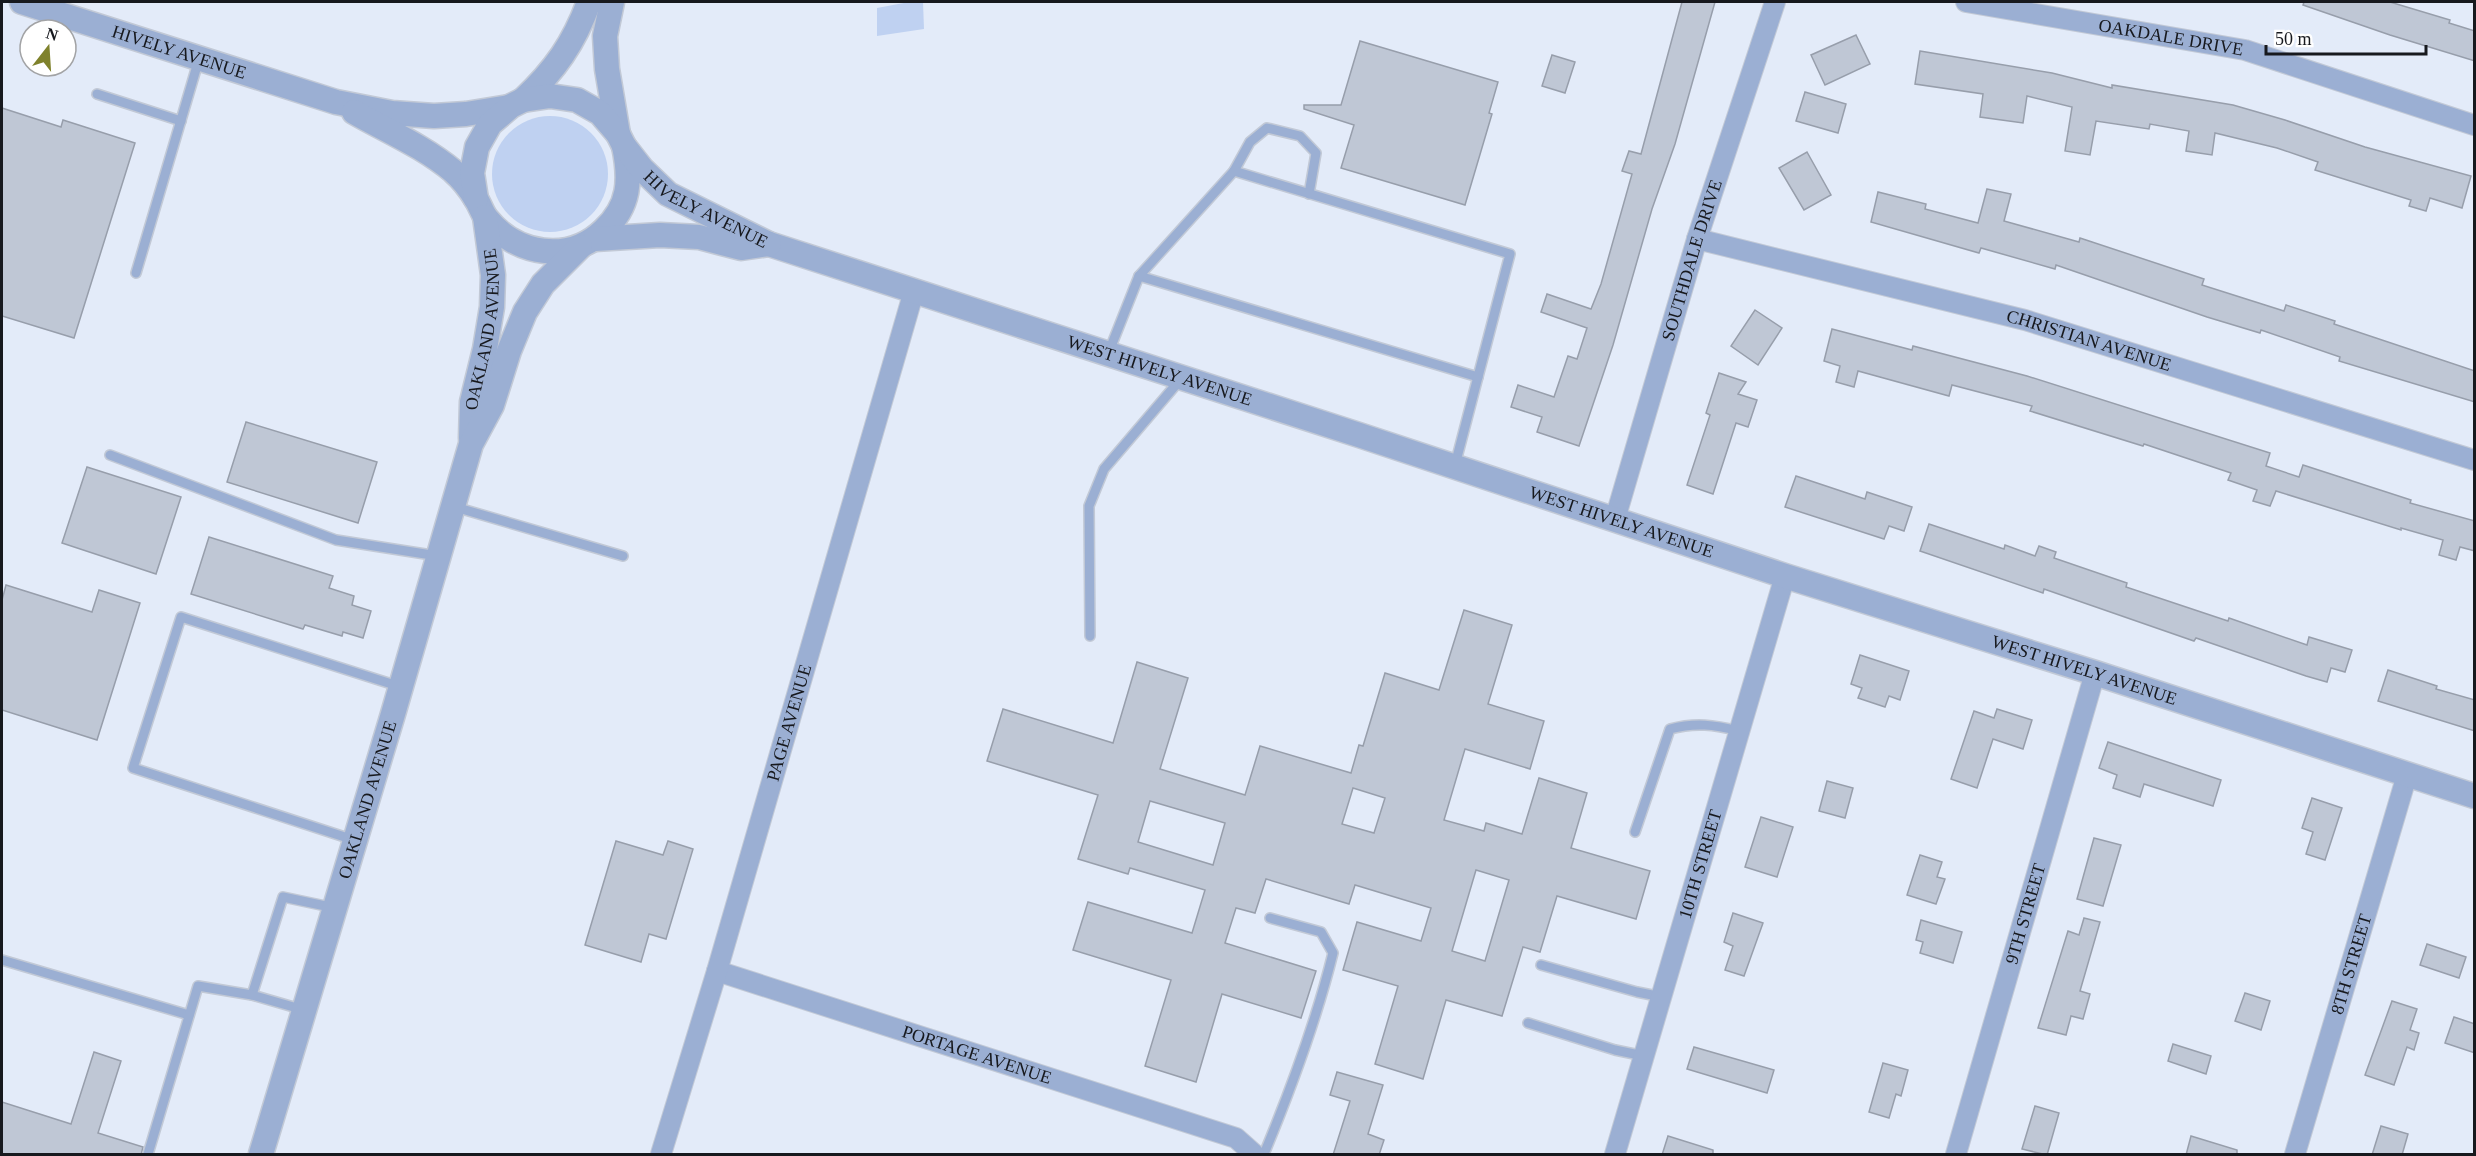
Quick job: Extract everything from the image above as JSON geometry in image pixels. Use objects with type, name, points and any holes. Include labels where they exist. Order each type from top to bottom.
[{"type":"street","name":"HIVELY AVENUE","points":[[26,2],[336,102],[392,113],[434,116],[466,114],[550,96],[577,100],[600,113],[642,169],[668,194],[769,244]]},
{"type":"street","points":[[481,208],[472,173],[477,147],[490,124],[517,103],[562,58],[580,28],[589,2]]},
{"type":"street","points":[[612,2],[605,36],[607,69],[621,140]]},
{"type":"street","name":"SOUTHDALE DRIVE","points":[[1615,519],[1697,239],[1775,2]]},
{"type":"street","name":"OAKDALE DRIVE","points":[[1966,2],[2245,50],[2475,125]]},
{"type":"street","name":"HIVELY AVENUE","points":[[336,102],[430,153],[455,172],[504,237],[528,249],[554,252],[587,243],[660,235],[699,237],[741,248],[769,244]]},
{"type":"street","name":"HIVELY AVENUE","points":[[587,243],[614,221],[626,198],[629,172],[621,140]]},
{"type":"street","name":"OAKLAND AVENUE","points":[[471,444],[472,402],[485,349],[492,307],[493,275],[481,208]]},
{"type":"street","name":"CHRISTIAN AVENUE","points":[[1697,239],[2025,320],[2475,460]]},
{"type":"street","name":"OAKLAND AVENUE","points":[[261,1155],[471,444],[492,405],[509,351],[525,312],[543,284],[587,243]]},
{"type":"street","name":"WEST HIVELY AVENUE","points":[[769,244],[1785,576],[2096,673],[2475,796]]},
{"type":"street","name":"PAGE AVENUE","points":[[662,1155],[915,291]]},
{"type":"street","name":"10TH STREET","points":[[1615,1155],[1785,576]]},
{"type":"street","name":"9TH STREET","points":[[1956,1155],[2096,673]]},
{"type":"street","name":"8TH STREET","points":[[2295,1155],[2407,775]]},
{"type":"street","name":"PORTAGE AVENUE","points":[[717,971],[1236,1138],[1254,1155]]},
{"type":"lane","points":[[136,273],[199,59]]},
{"type":"lane","points":[[97,94],[181,121]]},
{"type":"lane","points":[[1108,354],[1139,276],[1234,171],[1250,142],[1267,128],[1300,136],[1316,153],[1309,194]]},
{"type":"lane","points":[[1234,171],[1510,254],[1454,467]]},
{"type":"lane","points":[[1139,276],[1478,377]]},
{"type":"lane","points":[[1090,636],[1089,506],[1104,469],[1182,378]]},
{"type":"lane","points":[[110,455],[336,540],[438,556]]},
{"type":"lane","points":[[453,506],[623,556]]},
{"type":"lane","points":[[355,840],[133,768],[181,617],[401,687]]},
{"type":"lane","points":[[1635,832],[1670,729],[1690,723],[1717,725],[1740,731]]},
{"type":"lane","points":[[252,995],[283,897],[335,908]]},
{"type":"lane","points":[[1264,1155],[1290,1091],[1323,992],[1333,953],[1321,932],[1270,918]]},
{"type":"lane","points":[[2,960],[189,1015]]},
{"type":"lane","points":[[1541,965],[1662,997]]},
{"type":"lane","points":[[148,1155],[198,986],[252,995],[304,1010]]},
{"type":"lane","points":[[1528,1023],[1615,1050],[1644,1056]]},
{"type":"shaded area","points":[[909,2],[923,2],[924,29],[877,36],[877,8]]},
{"type":"shaded area","points":[[550,116],[572,120],[591,133],[604,152],[608,174],[604,196],[591,215],[572,228],[550,232],[528,228],[509,215],[496,196],[492,174],[496,152],[509,133],[528,120]]},
{"type":"building","points":[[1682,2],[1715,2],[1675,144],[1652,209],[1613,345],[1579,446],[1537,432],[1542,417],[1511,407],[1518,385],[1554,397],[1568,356],[1577,359],[1587,328],[1541,312],[1547,294],[1591,309],[1601,284],[1632,174],[1622,171],[1629,151],[1641,154]]},
{"type":"building","points":[[2304,2],[2390,2],[2450,20],[2449,23],[2475,31],[2475,61],[2303,5]]},
{"type":"building","points":[[1856,35],[1870,64],[1825,85],[1811,55]]},
{"type":"building","points":[[1360,41],[1498,82],[1489,113],[1492,114],[1465,205],[1341,168],[1354,125],[1304,109],[1304,105],[1341,105]]},
{"type":"building","points":[[1920,51],[2052,73],[2112,88],[2112,85],[2233,105],[2365,147],[2471,176],[2462,208],[2430,198],[2426,211],[2409,206],[2411,200],[2315,170],[2318,162],[2277,148],[2215,133],[2212,155],[2186,151],[2189,131],[2150,124],[2149,129],[2096,121],[2090,155],[2065,151],[2072,107],[2027,96],[2023,123],[1980,117],[1983,94],[1915,84]]},
{"type":"building","points":[[1552,55],[1575,62],[1565,93],[1542,86]]},
{"type":"building","points":[[1805,92],[1846,104],[1838,133],[1796,121]]},
{"type":"building","points":[[2,108],[61,127],[63,120],[135,143],[74,338],[2,316]]},
{"type":"building","points":[[1807,152],[1831,195],[1804,210],[1779,168]]},
{"type":"building","points":[[1987,189],[2011,194],[2004,221],[2079,242],[2080,238],[2204,279],[2202,285],[2284,311],[2286,305],[2335,321],[2334,324],[2475,371],[2475,402],[2339,361],[2340,357],[2261,330],[2260,333],[2207,317],[2056,265],[2055,269],[1981,248],[1979,253],[1871,222],[1878,192],[1926,204],[1925,209],[1978,223]]},
{"type":"building","points":[[1755,310],[1782,328],[1758,365],[1731,346]]},
{"type":"building","points":[[1832,329],[1912,350],[1913,346],[2027,376],[2270,453],[2266,466],[2299,477],[2303,465],[2411,500],[2410,503],[2475,521],[2475,551],[2460,547],[2456,560],[2439,555],[2443,540],[2401,528],[2401,530],[2276,491],[2270,506],[2253,501],[2257,490],[2228,480],[2231,473],[2144,444],[2143,446],[2030,411],[2032,406],[1952,385],[1949,396],[1858,371],[1854,387],[1836,382],[1840,366],[1824,361]]},
{"type":"building","points":[[1719,373],[1746,382],[1738,394],[1757,400],[1748,427],[1736,423],[1713,494],[1687,485],[1710,415],[1706,413]]},
{"type":"building","points":[[246,422],[377,462],[358,523],[227,482]]},
{"type":"building","points":[[87,467],[181,497],[156,574],[62,543]]},
{"type":"building","points":[[1796,476],[1865,499],[1867,492],[1912,507],[1904,531],[1889,526],[1884,539],[1785,507]]},
{"type":"building","points":[[1929,524],[2004,549],[2005,545],[2035,556],[2039,546],[2056,552],[2054,558],[2127,583],[2126,587],[2228,621],[2229,618],[2307,645],[2309,637],[2352,650],[2345,672],[2331,668],[2327,682],[2196,638],[2194,641],[2044,589],[2043,593],[1920,551]]},
{"type":"building","points":[[209,537],[333,576],[329,588],[354,596],[352,605],[371,611],[363,638],[343,632],[342,636],[305,625],[303,629],[191,594]]},
{"type":"building","points":[[6,585],[92,612],[99,590],[140,603],[97,740],[2,710],[2,600]]},
{"type":"building","points":[[1464,610],[1512,625],[1488,704],[1544,721],[1530,769],[1465,749],[1444,820],[1484,831],[1486,823],[1522,834],[1539,778],[1587,793],[1571,848],[1650,871],[1636,919],[1557,896],[1540,952],[1523,947],[1502,1016],[1446,1000],[1423,1079],[1375,1064],[1398,986],[1343,970],[1357,922],[1421,941],[1431,908],[1355,885],[1349,904],[1266,879],[1255,913],[1236,908],[1225,943],[1316,971],[1301,1018],[1222,994],[1196,1082],[1145,1066],[1171,980],[1073,950],[1088,902],[1192,933],[1205,890],[1130,868],[1128,874],[1078,859],[1098,795],[987,761],[1003,709],[1113,743],[1137,662],[1188,678],[1160,769],[1245,795],[1260,746],[1351,773],[1359,745],[1363,746],[1385,673],[1439,690]],"holes":[[[1353,788],[1385,798],[1374,833],[1342,824]],[[1150,801],[1225,823],[1213,865],[1138,842]],[[1476,870],[1509,880],[1485,961],[1452,951]]]},
{"type":"building","points":[[1860,655],[1909,671],[1900,700],[1889,696],[1885,707],[1858,698],[1862,688],[1851,684]]},
{"type":"building","points":[[2388,670],[2437,686],[2436,689],[2475,700],[2475,731],[2378,701]]},
{"type":"building","points":[[1997,709],[2032,720],[2023,749],[1993,739],[1977,788],[1951,779],[1974,711],[1994,718]]},
{"type":"building","points":[[2108,742],[2221,780],[2213,806],[2144,784],[2140,797],[2113,788],[2117,775],[2099,768]]},
{"type":"building","points":[[1827,781],[1853,788],[1845,818],[1819,811]]},
{"type":"building","points":[[2312,798],[2342,808],[2325,860],[2306,854],[2313,832],[2302,828]]},
{"type":"building","points":[[1761,817],[1793,827],[1777,877],[1745,867]]},
{"type":"building","points":[[2094,838],[2121,845],[2103,906],[2077,899]]},
{"type":"building","points":[[616,841],[663,855],[668,841],[693,849],[666,939],[649,934],[641,962],[585,945]]},
{"type":"building","points":[[1920,855],[1942,862],[1937,877],[1945,879],[1936,904],[1907,895]]},
{"type":"building","points":[[1733,913],[1763,923],[1744,976],[1725,970],[1733,946],[1724,942]]},
{"type":"building","points":[[2084,918],[2100,922],[2080,991],[2090,994],[2083,1019],[2071,1016],[2066,1035],[2038,1028],[2068,931],[2079,935]]},
{"type":"building","points":[[1921,920],[1962,932],[1953,963],[1920,953],[1923,942],[1916,940]]},
{"type":"building","points":[[2427,944],[2466,957],[2459,978],[2420,965]]},
{"type":"building","points":[[2245,993],[2270,1001],[2261,1030],[2235,1021]]},
{"type":"building","points":[[2392,1001],[2417,1009],[2410,1030],[2419,1033],[2414,1050],[2407,1047],[2394,1085],[2365,1075]]},
{"type":"building","points":[[2454,1017],[2475,1024],[2475,1053],[2445,1043]]},
{"type":"building","points":[[2173,1044],[2211,1056],[2206,1074],[2168,1061]]},
{"type":"building","points":[[1694,1047],[1774,1070],[1767,1093],[1687,1069]]},
{"type":"building","points":[[94,1052],[121,1061],[98,1133],[143,1147],[141,1155],[2,1155],[2,1102],[71,1124]]},
{"type":"building","points":[[1883,1063],[1908,1070],[1901,1096],[1896,1094],[1889,1118],[1869,1112]]},
{"type":"building","points":[[1337,1072],[1383,1085],[1368,1134],[1384,1140],[1379,1155],[1333,1155],[1350,1101],[1330,1095]]},
{"type":"building","points":[[2035,1106],[2059,1113],[2047,1155],[2022,1149]]},
{"type":"building","points":[[2381,1126],[2408,1134],[2402,1155],[2372,1155]]},
{"type":"building","points":[[1668,1136],[1713,1150],[1713,1155],[1662,1155]]},
{"type":"building","points":[[2191,1136],[2237,1150],[2237,1155],[2186,1155]]}]
